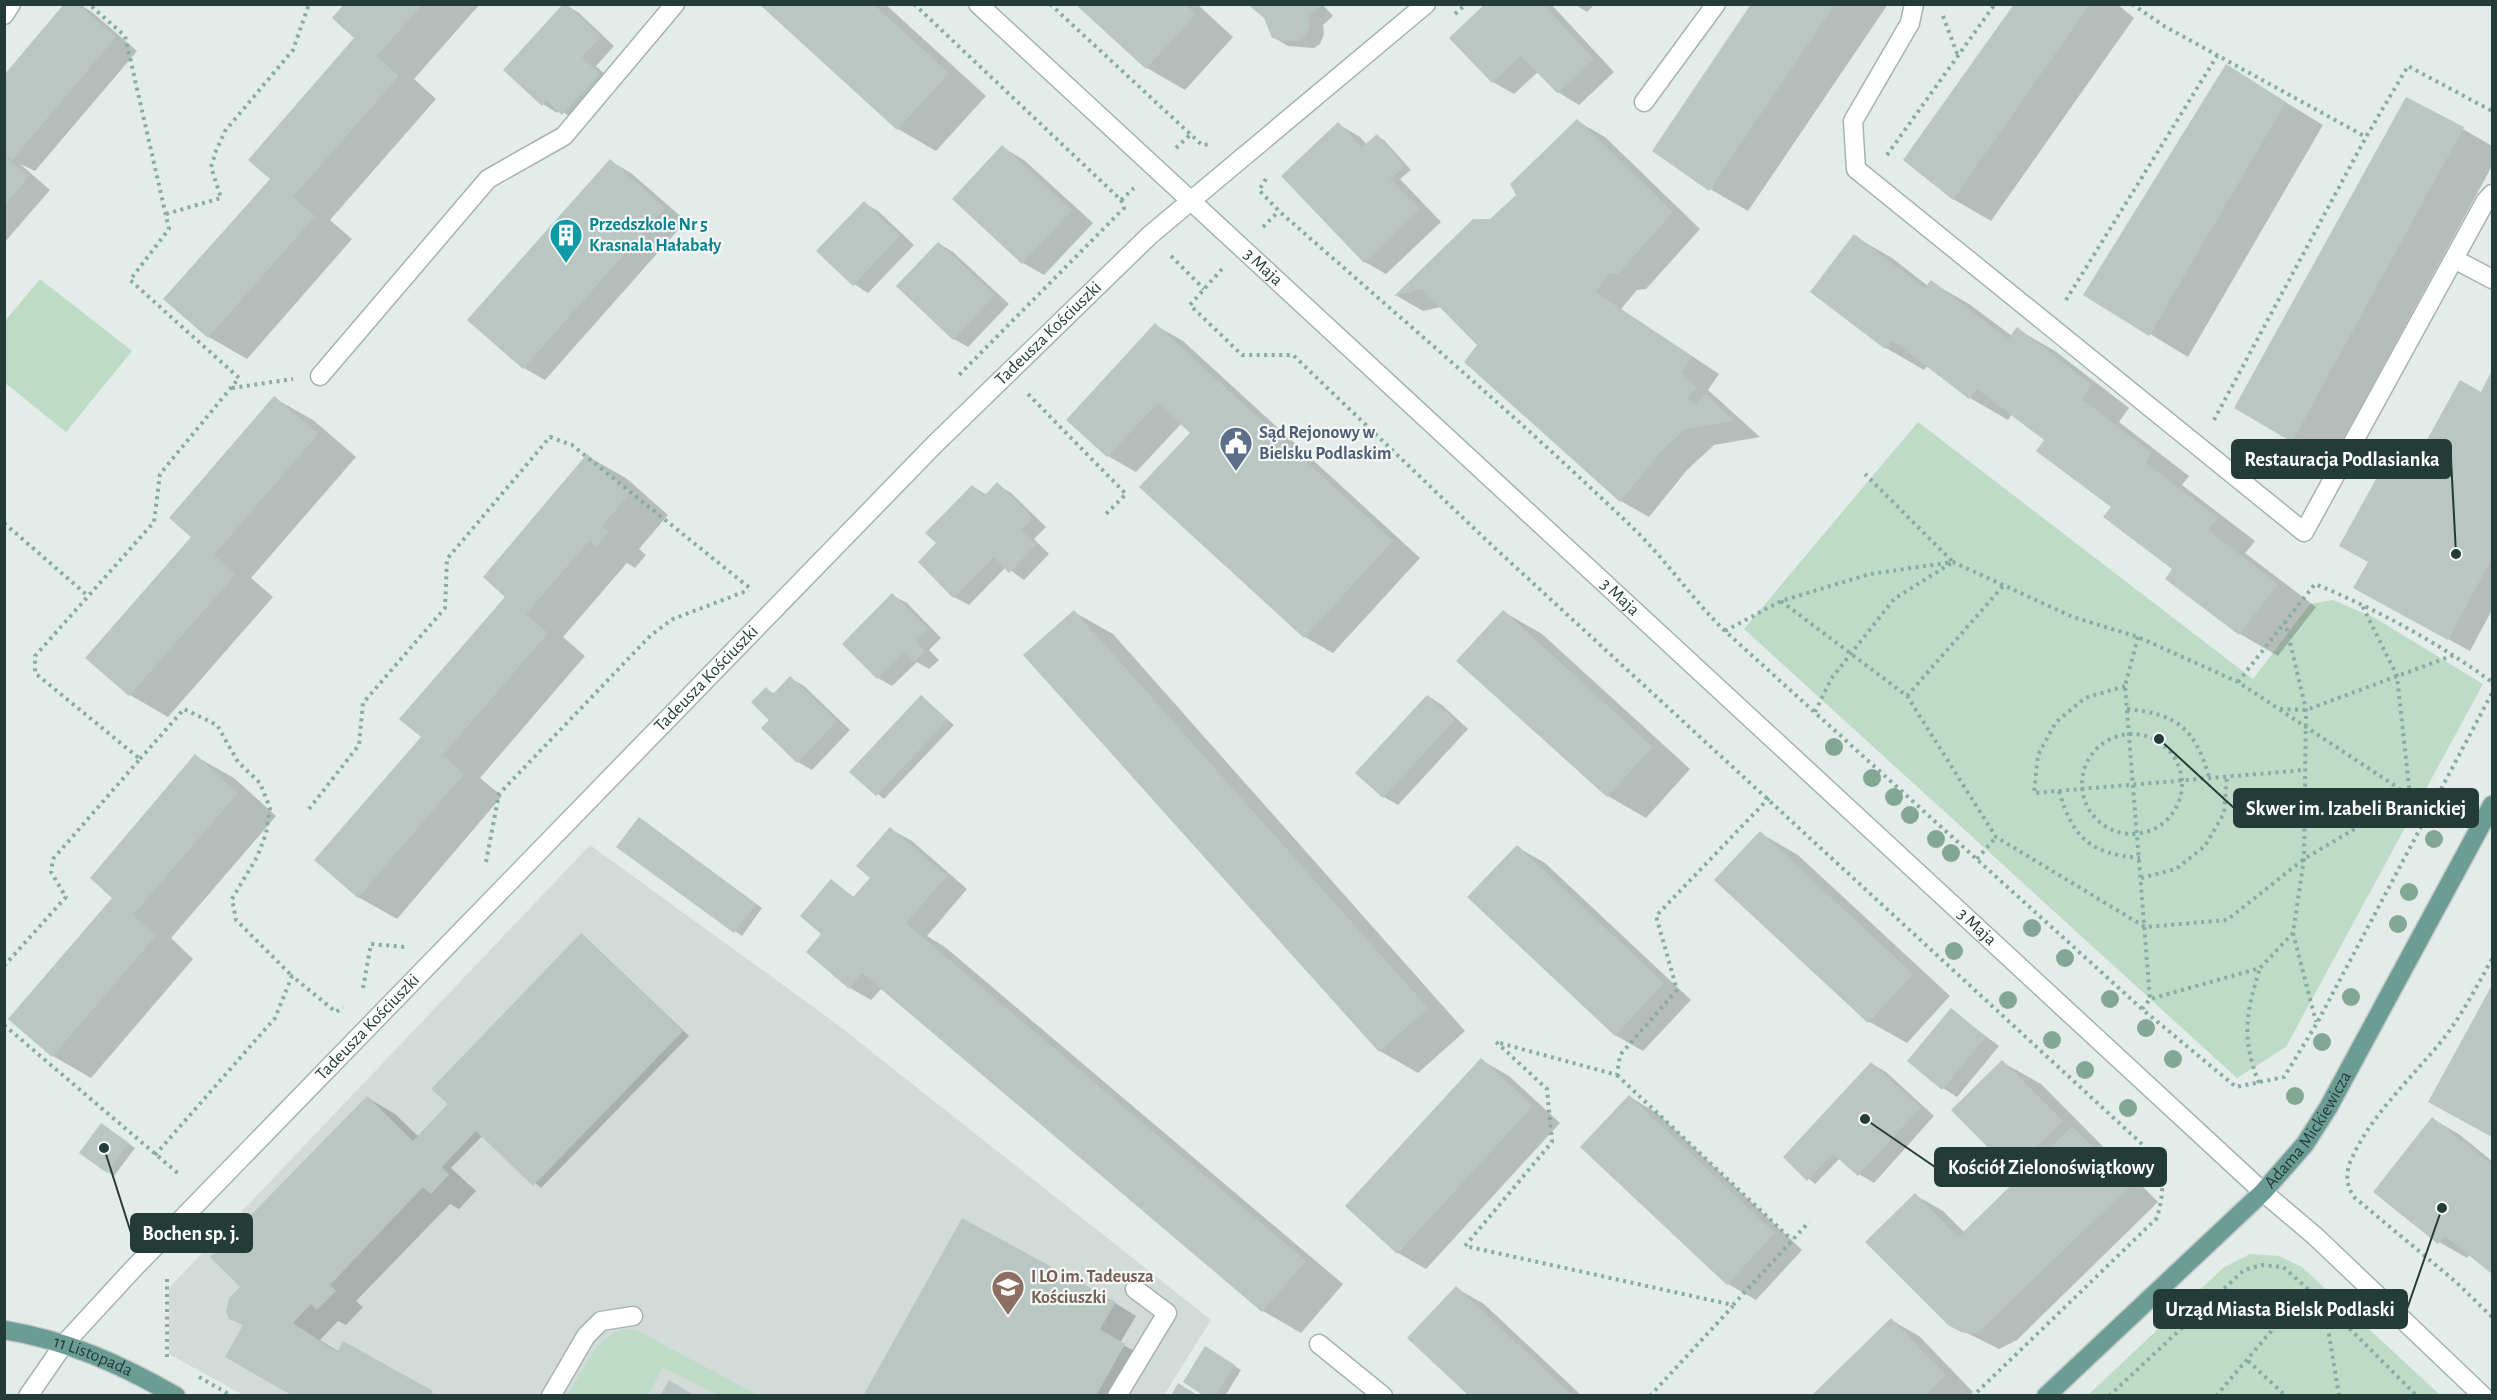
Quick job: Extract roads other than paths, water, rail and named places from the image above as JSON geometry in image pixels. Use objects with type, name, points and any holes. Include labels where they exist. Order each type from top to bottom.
[{"type":"main road","name":"Adama Mickiewicza","points":[[2046,1395],[2263,1192],[2305,1144],[2328,1108],[2493,805]]},
{"type":"main road","name":"11 Listopada","points":[[4,1330],[64,1344],[106,1358],[176,1395]]},
{"type":"street","points":[[4,15],[11,4]]},
{"type":"street","points":[[320,376],[488,179],[564,136],[675,4]]},
{"type":"street","name":"3 Maja","points":[[978,4],[1189,202],[2263,1192],[2315,1236],[2483,1395]]},
{"type":"street","name":"Tadeusza Kościuszki","points":[[28,1395],[64,1344],[168,1232],[934,445],[1150,235],[1238,164],[1426,4]]},
{"type":"street","points":[[1644,102],[1716,4]]},
{"type":"street","points":[[1914,4],[1910,23],[1853,121],[1856,169],[2304,532],[2485,202],[2493,194]]},
{"type":"street","points":[[2454,259],[2493,279]]},
{"type":"street","points":[[1117,1395],[1167,1313],[1135,1289]]},
{"type":"street","points":[[551,1395],[586,1336],[601,1321],[633,1316]]},
{"type":"street","points":[[1319,1344],[1383,1395]]},
{"type":"place","name":"Przedszkole Nr 5 Krasnala Hałabały","points":[[566,264]]},
{"type":"place","name":"Sąd Rejonowy w Bielsku Podlaskim","points":[[1236,472]]},
{"type":"place","name":"Restauracja Podlasianka","points":[[2456,554]]},
{"type":"place","name":"Skwer im. Izabeli Branickiej","points":[[2159,739]]},
{"type":"place","name":"Kościół Zielonoświątkowy","points":[[1865,1119]]},
{"type":"place","name":"Bochen sp. j.","points":[[104,1148]]},
{"type":"place","name":"Urząd Miasta Bielsk Podlaski","points":[[2442,1208]]},
{"type":"place","name":"I LO im. Tadeusza Kościuszki","points":[[1008,1316]]}]
